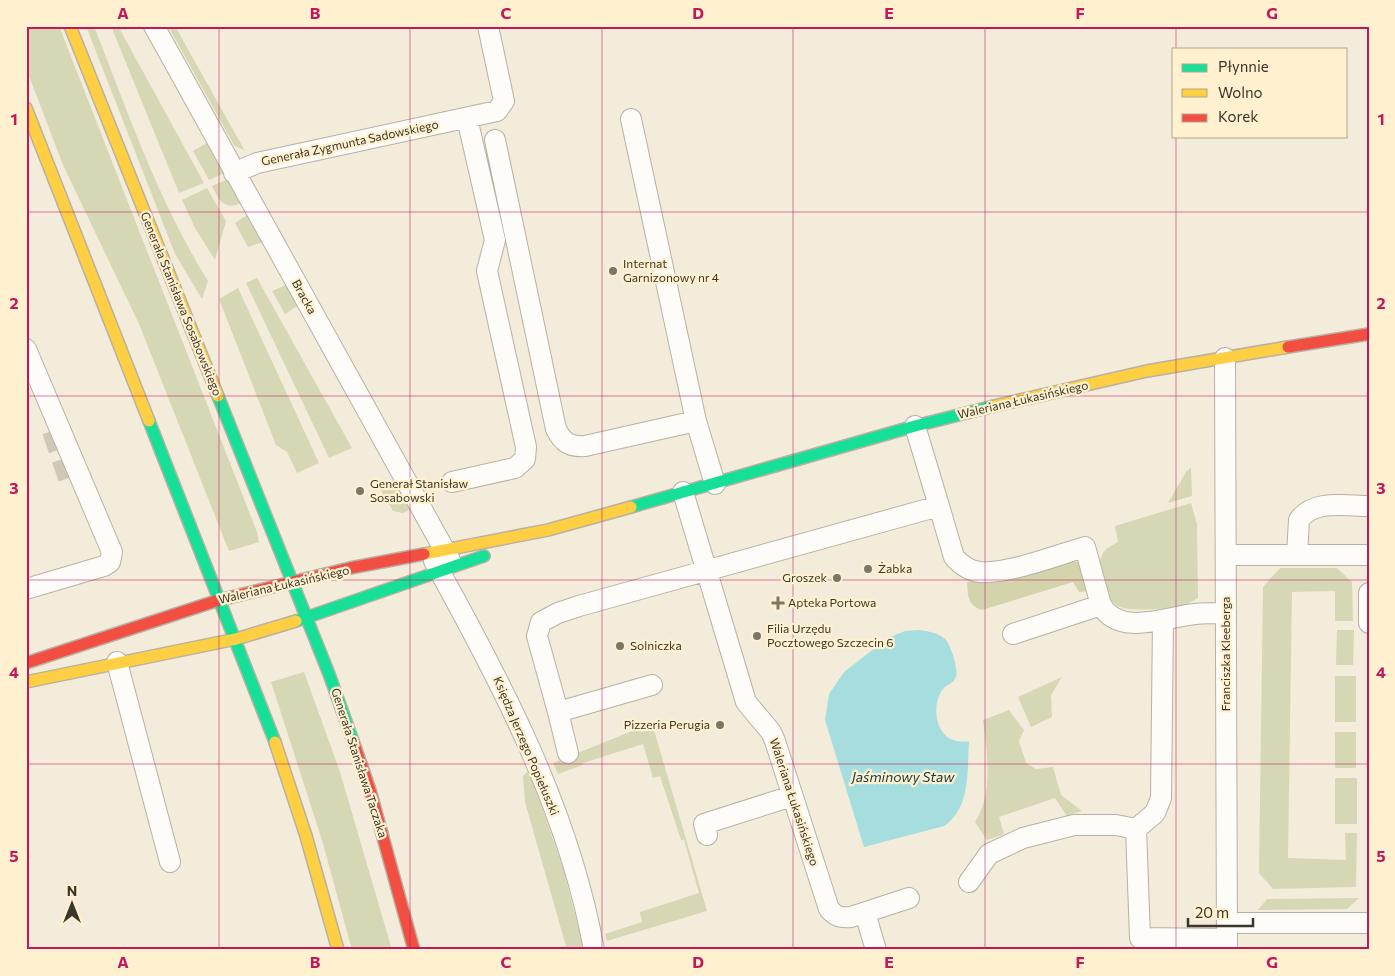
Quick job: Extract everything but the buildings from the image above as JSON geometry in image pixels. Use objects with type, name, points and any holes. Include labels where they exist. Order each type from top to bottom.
[{"type":"street","name":"Generała Stanisława Sosabowskiego","points":[[70,26],[291,581]]},
{"type":"street","name":"Bracka","points":[[154,26],[442,560]]},
{"type":"street","name":"Generała Zygmunta Sadowskiego","points":[[234,173],[257,164],[497,111],[502,107],[504,101],[488,26]]},
{"type":"street","points":[[26,108],[236,639],[288,778],[338,950]]},
{"type":"street","points":[[452,482],[516,468],[525,459],[526,447],[487,271],[495,240],[467,118]]},
{"type":"street","points":[[631,119],[696,421],[715,484]]},
{"type":"street","points":[[495,140],[556,429],[561,438],[567,444],[585,446],[696,421]]},
{"type":"street","name":"Waleriana Łukasińskiego","points":[[26,682],[236,639],[307,618],[442,560],[915,426],[1118,378],[1369,334]]},
{"type":"street","points":[[26,349],[112,552],[110,562],[97,568],[27,586]]},
{"type":"street","name":"Franciszka Kleeberga","points":[[1225,358],[1227,937]]},
{"type":"street","points":[[915,426],[954,557],[960,564],[979,572],[998,572],[1085,547],[1101,605],[1112,619],[1122,622],[1163,621],[1195,614],[1226,613]]},
{"type":"street","points":[[70,481],[101,556],[97,568]]},
{"type":"street","name":"Waleriana Łukasińskiego","points":[[683,492],[746,702],[771,732],[776,741],[829,909],[834,915],[842,918],[866,913],[909,898]]},
{"type":"street","points":[[568,752],[537,636],[541,622],[558,613],[579,606],[708,572],[939,506]]},
{"type":"street","points":[[1297,555],[1299,520],[1310,508],[1319,506],[1369,506]]},
{"type":"street","name":"Waleriana Łukasińskiego","points":[[26,663],[219,600],[291,581],[442,560],[548,530]]},
{"type":"street","points":[[1226,555],[1369,555]]},
{"type":"street","name":"Księdza Jerzego Popiełuszki","points":[[442,560],[540,772],[574,867],[594,950]]},
{"type":"street","name":"Generała Stanisława Taczaka","points":[[291,581],[307,618],[370,790],[414,950]]},
{"type":"street","points":[[1369,592],[1369,623]]},
{"type":"street","points":[[1013,634],[1101,605]]},
{"type":"street","points":[[1136,829],[1154,813],[1161,798],[1163,621]]},
{"type":"street","points":[[118,662],[170,862]]},
{"type":"street","points":[[558,712],[652,686]]},
{"type":"street","points":[[707,835],[704,824],[792,796]]},
{"type":"street","points":[[969,882],[989,854],[1024,838],[1074,825],[1116,825],[1136,829]]},
{"type":"street","points":[[1136,829],[1140,938],[1227,937],[1369,923]]},
{"type":"street","points":[[866,913],[876,950]]},
{"type":"green space","points":[[26,26],[59,26],[257,532],[259,542],[229,551],[139,324],[63,165],[26,68]]},
{"type":"green space","points":[[86,26],[94,26],[159,189],[190,251],[208,281],[202,299],[175,254]]},
{"type":"green space","points":[[111,26],[118,26],[204,183],[179,193]]},
{"type":"green space","points":[[168,26],[175,26],[245,151],[234,145]]},
{"type":"green space","points":[[207,143],[225,173],[209,180],[193,151]]},
{"type":"green space","points":[[228,179],[241,203],[230,206],[226,205],[220,200],[212,186]]},
{"type":"green space","points":[[207,188],[226,221],[215,260],[195,228],[182,200]]},
{"type":"green space","points":[[247,215],[263,242],[248,247],[235,223]]},
{"type":"green space","points":[[257,278],[352,448],[329,458],[246,283]]},
{"type":"green space","points":[[288,284],[299,305],[285,314],[272,291]]},
{"type":"green space","points":[[238,288],[319,463],[297,473],[287,452],[276,445],[219,299]]},
{"type":"green space","points":[[1191,467],[1192,496],[1168,503],[1186,472]]},
{"type":"green space","points":[[395,479],[411,509],[403,513],[393,511],[379,487]]},
{"type":"green space","points":[[1191,503],[1197,524],[1198,598],[1185,605],[1166,608],[1130,609],[1118,606],[1104,589],[1099,567],[1104,551],[1118,542],[1115,526]]},
{"type":"green space","points":[[1059,562],[1084,562],[1089,591],[1079,592],[1073,582],[982,610],[973,605],[969,599],[967,582]]},
{"type":"green space","points":[[1280,568],[1337,568],[1352,582],[1353,621],[1335,621],[1335,591],[1292,592],[1288,858],[1346,860],[1345,833],[1357,833],[1356,887],[1273,889],[1259,873],[1263,587]]},
{"type":"green space","points":[[1337,630],[1354,630],[1353,665],[1336,665]]},
{"type":"green space","points":[[304,672],[340,772],[392,950],[352,950],[322,840],[271,682]]},
{"type":"green space","points":[[1335,676],[1356,676],[1356,722],[1335,722]]},
{"type":"green space","points":[[1062,677],[1051,695],[1052,717],[1031,727],[1018,697]]},
{"type":"green space","points":[[1009,710],[1024,730],[1019,741],[1026,763],[1036,769],[1053,767],[1061,795],[1082,811],[1067,816],[1055,798],[999,817],[1004,834],[987,840],[975,822],[985,798],[987,785],[988,772],[983,720]]},
{"type":"green space","points":[[652,723],[707,911],[607,941],[605,934],[642,922],[640,912],[699,893],[684,840],[681,840],[660,776],[653,778],[643,744],[583,763],[583,765],[558,774],[553,763]]},
{"type":"green space","points":[[1335,732],[1356,732],[1356,768],[1335,768]]},
{"type":"green space","points":[[529,770],[563,868],[584,950],[567,950],[525,802],[523,776]]},
{"type":"green space","points":[[1335,778],[1357,778],[1357,824],[1335,824]]},
{"type":"green space","points":[[1359,898],[1347,909],[1258,910],[1267,899]]},
{"type":"water","name":"Jaśminowy Staw","points":[[919,630],[940,635],[945,639],[952,652],[956,676],[939,695],[936,709],[939,724],[947,736],[955,741],[969,742],[966,788],[959,809],[944,826],[864,847],[825,720],[829,694],[844,672],[888,638],[905,631]]},
{"type":"tunnel","points":[[52,431],[69,481]]},
{"type":"traffic: fast","points":[[218,396],[329,674],[353,741]]},
{"type":"traffic: fast","points":[[631,507],[915,426],[994,406]]},
{"type":"traffic: fast","points":[[149,421],[275,742]]},
{"type":"traffic: fast","points":[[296,621],[484,556]]},
{"type":"traffic: slow","points":[[70,26],[218,396]]},
{"type":"traffic: slow","points":[[26,108],[149,421]]},
{"type":"traffic: slow","points":[[994,406],[1147,371],[1288,347]]},
{"type":"traffic: slow","points":[[424,554],[548,530],[631,507]]},
{"type":"traffic: slow","points":[[26,682],[236,639],[296,621]]},
{"type":"traffic: slow","points":[[275,742],[306,836],[338,950]]},
{"type":"traffic: jam","points":[[1288,347],[1369,334]]},
{"type":"traffic: jam","points":[[26,663],[219,600],[350,568],[424,554]]},
{"type":"traffic: jam","points":[[353,741],[370,790],[414,950]]},
{"type":"place","name":"Internat Garnizonowy nr 4","points":[[613,271]]},
{"type":"place","name":"Generał Stanisław Sosabowski","points":[[360,491]]},
{"type":"place","name":"Żabka","points":[[868,569]]},
{"type":"place","name":"Groszek","points":[[837,578]]},
{"type":"place","name":"Apteka Portowa","points":[[778,603]]},
{"type":"place","name":"Filia Urzędu Pocztowego Szczecin 6","points":[[757,636]]},
{"type":"place","name":"Solniczka","points":[[620,646]]},
{"type":"place","name":"Pizzeria Perugia","points":[[720,725]]}]
